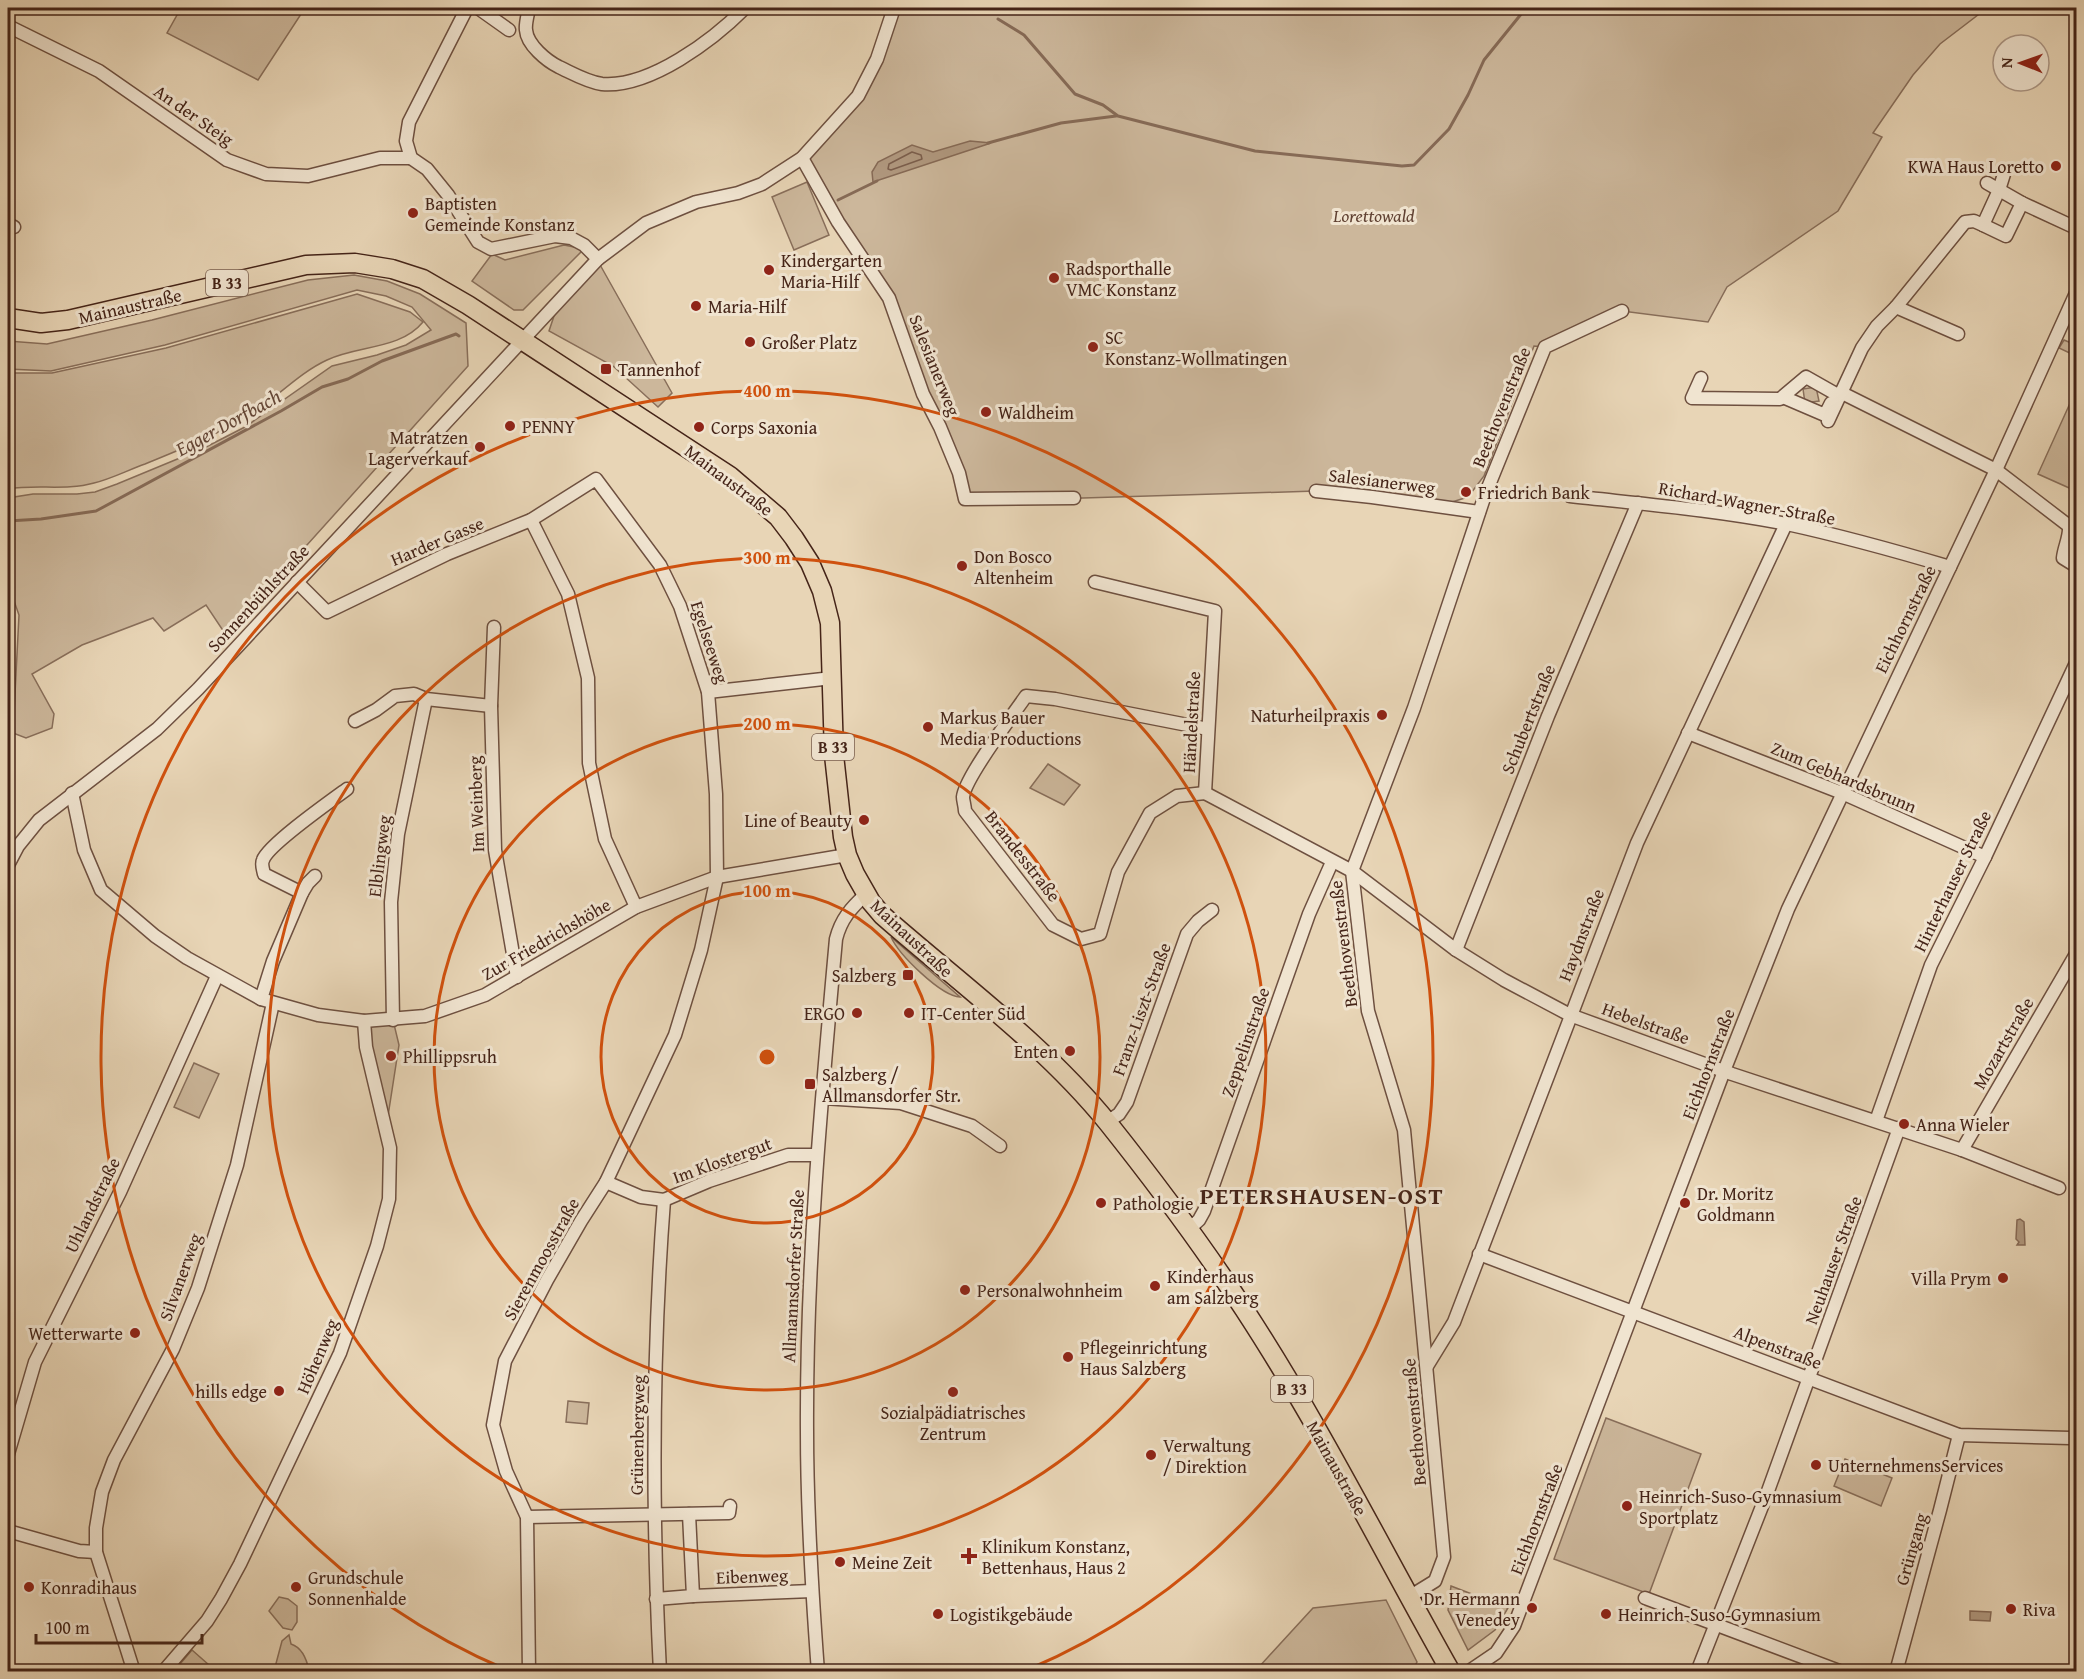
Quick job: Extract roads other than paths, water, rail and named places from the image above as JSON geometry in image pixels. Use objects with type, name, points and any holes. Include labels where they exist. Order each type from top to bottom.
[{"type":"main road","name":"Mainaustraße","points":[[8,318],[41,322],[68,320],[306,265],[355,263],[392,269],[423,279],[521,339],[730,476],[778,517],[810,563],[822,591],[830,623],[834,755],[839,817],[847,855],[866,894],[882,915],[1056,1066],[1107,1122],[1245,1311],[1334,1461],[1451,1671]]},
{"type":"street","points":[[467,8],[409,122],[406,141],[411,158],[427,169],[448,195],[478,242],[491,249],[555,236],[571,238],[584,245],[598,259]]},
{"type":"street","points":[[478,8],[509,30]]},
{"type":"street","points":[[529,8],[526,31],[532,44],[552,64],[601,84],[627,82],[666,67],[688,55],[745,8]]},
{"type":"street","name":"Sonnenbühlstraße","points":[[8,865],[18,846],[39,819],[157,729],[198,689],[445,425],[521,339],[598,259],[646,223],[696,202],[738,193],[762,184],[802,158],[858,96],[876,59],[894,8]]},
{"type":"street","name":"An der Steig","points":[[8,26],[99,71],[227,160],[266,174],[308,176],[380,158],[411,158]]},
{"type":"street","name":"Salesianerweg","points":[[802,158],[838,222],[889,298],[923,394],[959,473],[965,499],[1074,498]]},
{"type":"street","points":[[1983,225],[2004,174]]},
{"type":"street","points":[[1987,183],[2022,203],[2076,228]]},
{"type":"street","points":[[1701,378],[1692,398],[1745,400],[1783,398],[1825,415],[1862,348],[1877,326],[1896,307],[1965,222],[1974,220],[2006,236],[2022,203]]},
{"type":"street","name":"Eichhornstraße","points":[[1468,1671],[1496,1653],[1514,1626],[1724,1071],[1788,909],[1996,470],[2076,293]]},
{"type":"street","points":[[1896,307],[1958,334]]},
{"type":"street","name":"Beethovenstraße","points":[[1409,1597],[1435,1581],[1444,1557],[1404,1130],[1368,1011],[1352,871],[1414,708],[1479,512],[1545,347],[1622,311]]},
{"type":"street","points":[[1783,398],[1806,377],[1996,470],[2069,526],[2070,534],[2064,546],[2063,558],[2076,566]]},
{"type":"street","points":[[1828,421],[1839,393]]},
{"type":"street","name":"Harder Gasse","points":[[297,582],[327,612],[447,554],[531,520],[596,479]]},
{"type":"street","name":"Egelseeweg","points":[[596,479],[660,564],[680,606],[708,692],[716,794],[717,877]]},
{"type":"street","name":"Salesianerweg","points":[[1316,491],[1372,496],[1479,512]]},
{"type":"street","name":"Richard-Wagner-Straße","points":[[1570,496],[1786,524],[1950,567]]},
{"type":"street","name":"Schubertstraße","points":[[1456,950],[1548,716],[1638,503]]},
{"type":"street","points":[[531,520],[568,594],[588,678],[589,763],[605,839],[636,907]]},
{"type":"street","name":"Haydnstraße","points":[[1427,1366],[1454,1322],[1637,843],[1786,524]]},
{"type":"street","name":"Händelstraße","points":[[1095,582],[1215,611],[1205,793],[1352,871]]},
{"type":"street","name":"Im Weinberg","points":[[494,627],[491,706],[495,850],[517,977]]},
{"type":"street","name":"Hinterhauser Straße","points":[[1876,1121],[1931,965],[1985,857],[2076,663]]},
{"type":"street","points":[[708,692],[832,678]]},
{"type":"street","points":[[355,721],[376,711],[395,696],[414,694],[426,699],[491,706]]},
{"type":"street","name":"Brandesstraße","points":[[1205,793],[1177,796],[1150,813],[1118,872],[1100,934],[1081,939],[1053,925],[965,811],[963,796],[967,784],[981,761],[1026,696],[1055,699],[1208,729]]},
{"type":"street","name":"Elblingweg","points":[[393,1020],[392,902],[398,834],[426,699]]},
{"type":"street","name":"Zum Gebhardsbrunn","points":[[1688,733],[1842,793],[1985,857]]},
{"type":"street","points":[[302,893],[264,874],[262,862],[267,852],[347,789]]},
{"type":"street","name":"Zur Friedrichshöhe","points":[[72,793],[84,850],[101,890],[155,936],[217,976],[267,1001],[318,1015],[364,1021],[425,1016],[448,1010],[485,995],[636,907],[717,877],[847,855]]},
{"type":"street","name":"Zeppelinstraße","points":[[1188,1230],[1199,1220],[1204,1211],[1309,914],[1332,862]]},
{"type":"street","name":"Hebelstraße","points":[[1352,871],[1456,950],[1504,980],[1570,1015],[1724,1071],[1962,1150],[2059,1188]]},
{"type":"street","points":[[267,1001],[273,961],[302,893],[315,876]]},
{"type":"street","name":"Sierenmoosstraße","points":[[529,1671],[527,1517],[506,1471],[493,1425],[505,1360],[558,1261],[606,1182],[675,1035],[701,950],[717,877]]},
{"type":"street","name":"Allmannsdorfer Straße","points":[[818,1671],[807,1503],[807,1366],[817,1155],[836,939],[847,912],[866,894]]},
{"type":"street","name":"Franz-Liszt-Straße","points":[[1107,1122],[1119,1114],[1128,1102],[1187,934],[1212,910]]},
{"type":"street","name":"Mozartstraße","points":[[1962,1150],[2076,954]]},
{"type":"street","name":"Uhlandstraße","points":[[8,1454],[35,1362],[120,1191],[217,976]]},
{"type":"street","name":"Silvanerweg","points":[[96,1552],[96,1528],[102,1492],[114,1460],[173,1349],[198,1287],[237,1165],[267,1001]]},
{"type":"street","name":"Höhenweg","points":[[163,1671],[207,1621],[240,1564],[340,1353],[377,1245],[389,1199],[390,1148],[368,1057],[364,1021]]},
{"type":"street","points":[[823,1098],[902,1103],[972,1126],[1000,1146]]},
{"type":"street","name":"Neuhauser Straße","points":[[1696,1671],[1716,1625],[1810,1379],[1899,1128]]},
{"type":"street","name":"Im Klostergut","points":[[606,1182],[641,1197],[664,1200],[709,1181],[788,1155],[817,1155]]},
{"type":"street","name":"Grünenbergweg","points":[[660,1671],[656,1599],[655,1393],[664,1200]]},
{"type":"street","name":"Alpenstraße","points":[[1479,1254],[1959,1435],[2070,1438]]},
{"type":"street","name":"Grüngang","points":[[1896,1671],[1959,1435]]},
{"type":"street","points":[[527,1517],[729,1513],[730,1506]]},
{"type":"street","points":[[689,1514],[693,1596]]},
{"type":"street","points":[[8,1531],[79,1551],[96,1552],[134,1671]]},
{"type":"street","name":"Eibenweg","points":[[656,1599],[812,1591]]},
{"type":"street","points":[[1645,1598],[1842,1671]]},
{"type":"water","points":[[970,141],[991,143],[873,182],[872,172],[878,162],[912,145],[933,152]]},
{"type":"water","points":[[2017,1220],[2024,1222],[2025,1245],[2017,1245],[2019,1242],[2016,1239]]},
{"type":"water","points":[[1970,1611],[1991,1612],[1990,1621],[1970,1620]]},
{"type":"waterway","points":[[998,19],[1024,35],[1075,94],[1103,105],[1118,116],[1255,151],[1402,166],[1414,165],[1449,129],[1484,60],[1526,8]]},
{"type":"waterway","points":[[988,143],[1061,123],[1116,116]]},
{"type":"waterway","points":[[838,200],[877,181]]},
{"type":"waterway","name":"Egger Dorfbach","points":[[8,521],[96,511],[322,387],[348,379],[382,361],[456,334],[459,336]]},
{"type":"place","name":"KWA Haus Loretto","points":[[2056,166]]},
{"type":"place","name":"Baptisten Gemeinde Konstanz","points":[[413,213]]},
{"type":"place","name":"Kindergarten Maria-Hilf","points":[[769,270]]},
{"type":"place","name":"Radsporthalle VMC Konstanz","points":[[1054,278]]},
{"type":"place","name":"Maria-Hilf","points":[[696,306]]},
{"type":"place","name":"Großer Platz","points":[[750,342]]},
{"type":"place","name":"SC Konstanz-Wollmatingen","points":[[1093,347]]},
{"type":"place","name":"Tannenhof","points":[[606,369]]},
{"type":"place","name":"Waldheim","points":[[986,412]]},
{"type":"place","name":"PENNY","points":[[510,426]]},
{"type":"place","name":"Corps Saxonia","points":[[699,427]]},
{"type":"place","name":"Matratzen Lagerverkauf","points":[[480,447]]},
{"type":"place","name":"Friedrich Bank","points":[[1466,492]]},
{"type":"place","name":"Don Bosco Altenheim","points":[[962,566]]},
{"type":"place","name":"Naturheilpraxis","points":[[1382,715]]},
{"type":"place","name":"Markus Bauer Media Productions","points":[[928,727]]},
{"type":"place","name":"Line of Beauty","points":[[864,820]]},
{"type":"place","name":"Salzberg","points":[[908,975]]},
{"type":"place","name":"ERGO","points":[[857,1013]]},
{"type":"place","name":"IT-Center Süd","points":[[909,1013]]},
{"type":"place","name":"Enten","points":[[1070,1051]]},
{"type":"place","name":"Phillippsruh","points":[[391,1056]]},
{"type":"place","name":"Salzberg / Allmansdorfer Str.","points":[[810,1084]]},
{"type":"place","name":"Anna Wieler","points":[[1904,1124]]},
{"type":"place","name":"Pathologie","points":[[1101,1203]]},
{"type":"place","name":"Dr. Moritz Goldmann","points":[[1685,1203]]},
{"type":"place","name":"Villa Prym","points":[[2003,1278]]},
{"type":"place","name":"Kinderhaus am Salzberg","points":[[1155,1286]]},
{"type":"place","name":"Personalwohnheim","points":[[965,1290]]},
{"type":"place","name":"Wetterwarte","points":[[135,1333]]},
{"type":"place","name":"Pflegeinrichtung Haus Salzberg","points":[[1068,1357]]},
{"type":"place","name":"hills edge","points":[[279,1391]]},
{"type":"place","name":"Sozialpädiatrisches Zentrum","points":[[953,1392]]},
{"type":"place","name":"Verwaltung / Direktion","points":[[1151,1455]]},
{"type":"place","name":"UnternehmensServices","points":[[1816,1465]]},
{"type":"place","name":"Heinrich-Suso-Gymnasium Sportplatz","points":[[1627,1506]]},
{"type":"place","name":"Klinikum Konstanz, Bettenhaus, Haus 2","points":[[969,1556]]},
{"type":"place","name":"Meine Zeit","points":[[840,1562]]},
{"type":"place","name":"Konradihaus","points":[[29,1587]]},
{"type":"place","name":"Grundschule Sonnenhalde","points":[[296,1587]]},
{"type":"place","name":"Dr. Hermann Venedey","points":[[1532,1608]]},
{"type":"place","name":"Riva","points":[[2011,1609]]},
{"type":"place","name":"Logistikgebäude","points":[[938,1614]]},
{"type":"place","name":"Heinrich-Suso-Gymnasium","points":[[1606,1614]]},
{"type":"district","name":"PETERSHAUSEN-OST","points":[[1322,1195]]},
{"type":"park label","name":"Lorettowald","points":[[1374,215]]}]
